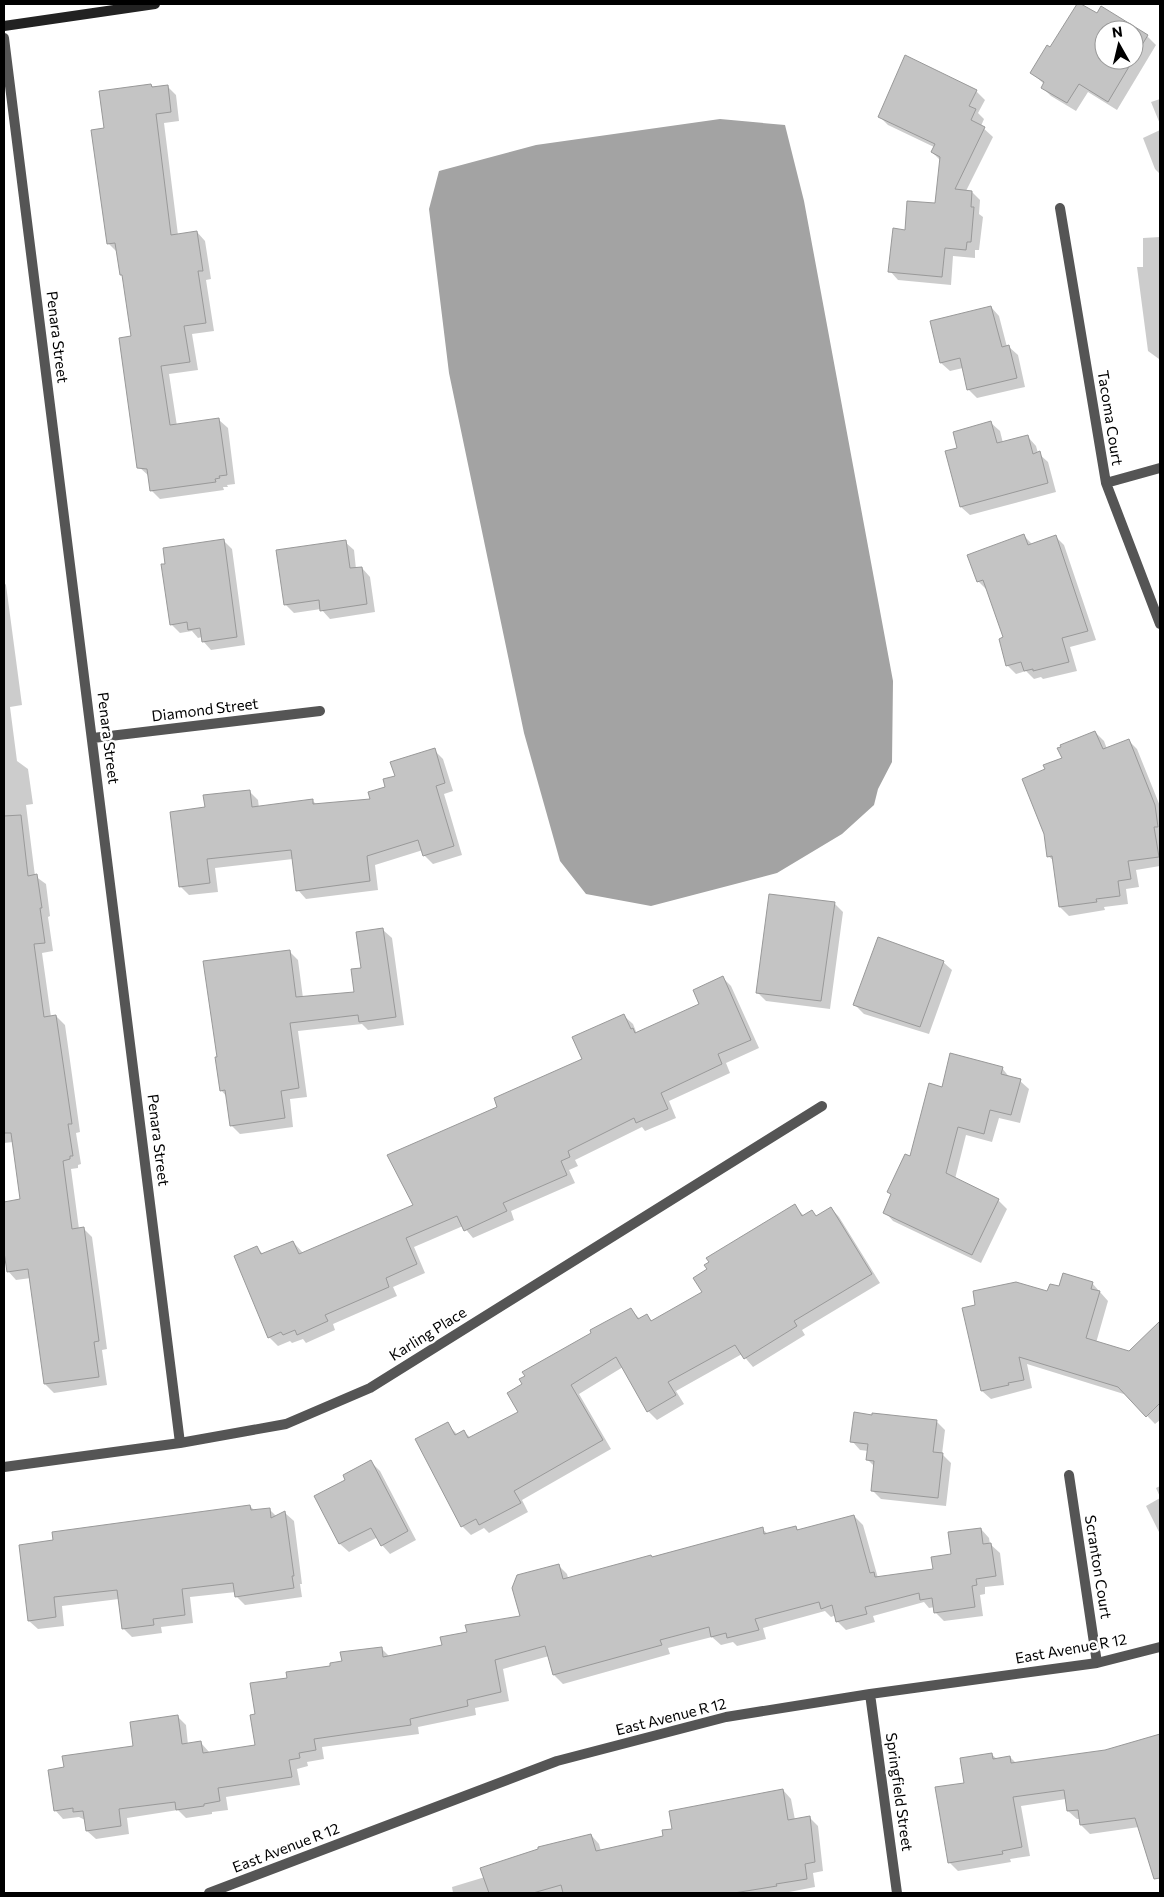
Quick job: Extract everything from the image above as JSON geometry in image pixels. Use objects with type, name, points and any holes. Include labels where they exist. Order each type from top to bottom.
[{"type":"street","points":[[4,26],[155,4]]},
{"type":"street","name":"Penara Street","points":[[4,38],[180,1443]]},
{"type":"street","name":"Tacoma Court","points":[[1060,208],[1106,483],[1160,624]]},
{"type":"street","points":[[1106,483],[1160,468]]},
{"type":"street","name":"Diamond Street","points":[[93,738],[320,711]]},
{"type":"street","name":"Karling Place","points":[[4,1467],[180,1443],[286,1424],[370,1388],[822,1106]]},
{"type":"street","name":"Scranton Court","points":[[1069,1475],[1097,1663]]},
{"type":"street","name":"East Avenue R 12","points":[[209,1893],[557,1761],[726,1718],[870,1694],[1097,1663],[1160,1647]]},
{"type":"street","name":"Springfield Street","points":[[870,1694],[897,1893]]},
{"type":"shaded area","points":[[720,119],[785,125],[804,201],[893,681],[892,762],[878,789],[874,805],[842,834],[777,873],[651,906],[586,894],[560,861],[524,733],[449,373],[429,209],[439,171],[536,145]]},
{"type":"building","points":[[1077,4],[1081,4],[1097,13],[1101,6],[1124,20],[1094,20],[1094,70],[1127,70],[1108,102],[1079,84],[1067,103],[1041,88],[1044,82],[1030,73],[1047,45],[1050,47]]},
{"type":"building","points":[[1144,33],[1148,35],[1144,42]]},
{"type":"building","points":[[905,55],[977,90],[969,106],[976,109],[971,120],[985,127],[955,189],[972,191],[971,207],[974,207],[971,242],[967,242],[966,250],[945,248],[942,277],[888,272],[893,228],[905,230],[907,201],[935,203],[940,157],[931,152],[935,144],[878,117]]},
{"type":"building","points":[[151,84],[152,87],[168,85],[171,112],[156,114],[171,235],[197,231],[203,271],[198,271],[206,323],[184,326],[190,362],[161,366],[170,425],[219,418],[227,475],[219,476],[220,478],[215,479],[216,482],[150,491],[147,469],[137,468],[119,338],[131,336],[115,243],[107,244],[91,130],[104,128],[99,91]]},
{"type":"building","points":[[991,306],[1002,347],[1009,345],[1017,378],[967,390],[960,358],[940,363],[930,321]]},
{"type":"building","points":[[991,421],[997,443],[1028,435],[1033,454],[1040,451],[1048,483],[960,507],[945,451],[957,448],[953,432]]},
{"type":"building","points":[[1024,534],[1028,545],[1056,535],[1088,631],[1062,638],[1069,662],[1033,671],[1033,669],[1024,671],[1021,662],[1006,666],[999,639],[1003,637],[983,580],[977,582],[967,555]]},
{"type":"building","points":[[224,539],[237,637],[202,642],[200,628],[188,630],[187,622],[170,625],[161,564],[165,564],[163,548]]},
{"type":"building","points":[[346,540],[350,568],[362,567],[367,604],[320,611],[319,600],[284,605],[276,550]]},
{"type":"building","points":[[1095,731],[1103,749],[1129,739],[1155,805],[1158,827],[1154,827],[1159,857],[1128,861],[1131,879],[1118,881],[1120,896],[1096,899],[1097,902],[1059,907],[1052,856],[1047,857],[1044,834],[1022,779],[1045,769],[1043,765],[1062,758],[1057,748],[1061,747],[1060,745]]},
{"type":"building","points":[[435,748],[445,783],[436,786],[454,846],[423,856],[418,840],[367,856],[370,881],[296,891],[291,850],[207,859],[210,883],[179,887],[170,812],[205,807],[203,795],[250,790],[252,807],[313,799],[313,804],[370,799],[368,792],[385,787],[383,779],[395,776],[390,762]]},
{"type":"building","points":[[21,815],[28,876],[37,874],[42,908],[40,908],[45,943],[34,944],[44,1017],[56,1015],[72,1124],[68,1124],[73,1156],[63,1161],[72,1229],[84,1227],[99,1341],[94,1342],[99,1377],[44,1384],[28,1269],[7,1272],[4,1252],[4,1202],[20,1199],[11,1133],[4,1133],[4,816]]},
{"type":"building","points":[[769,894],[835,902],[821,1001],[756,993]]},
{"type":"building","points":[[383,928],[396,1017],[359,1022],[358,1015],[290,1023],[299,1088],[281,1091],[285,1118],[230,1126],[225,1090],[220,1091],[203,961],[290,950],[296,997],[354,992],[351,969],[361,968],[356,932]]},
{"type":"building","points":[[878,937],[944,961],[920,1027],[853,1005]]},
{"type":"building","points":[[723,976],[751,1040],[718,1054],[722,1064],[661,1093],[668,1109],[636,1123],[634,1118],[568,1151],[570,1157],[561,1161],[567,1175],[503,1203],[507,1211],[464,1231],[457,1216],[406,1238],[417,1264],[386,1278],[389,1287],[325,1315],[328,1321],[297,1335],[295,1330],[283,1335],[281,1332],[268,1338],[234,1256],[257,1246],[261,1254],[293,1241],[299,1254],[413,1205],[387,1155],[497,1107],[494,1098],[582,1059],[572,1037],[624,1014],[635,1033],[699,1004],[693,990]]},
{"type":"building","points":[[950,1053],[1003,1067],[1001,1074],[1021,1079],[1011,1115],[990,1110],[984,1134],[958,1127],[946,1173],[999,1199],[972,1255],[883,1213],[891,1194],[887,1192],[905,1154],[910,1156],[929,1083],[942,1087]]},
{"type":"building","points":[[795,1204],[802,1216],[812,1210],[816,1216],[831,1207],[872,1274],[794,1321],[797,1326],[744,1359],[735,1345],[668,1382],[676,1395],[647,1412],[616,1357],[571,1385],[603,1440],[514,1491],[521,1503],[479,1525],[476,1519],[461,1527],[415,1439],[448,1422],[455,1435],[464,1430],[468,1438],[518,1412],[507,1393],[522,1384],[519,1379],[525,1376],[522,1372],[591,1333],[590,1330],[631,1308],[638,1319],[647,1314],[651,1321],[702,1292],[693,1278],[707,1269],[704,1265],[709,1262],[706,1258]]},
{"type":"building","points":[[1063,1273],[1093,1282],[1091,1289],[1100,1291],[1086,1338],[1129,1351],[1160,1321],[1160,1403],[1146,1417],[1118,1387],[1019,1357],[1024,1380],[981,1391],[962,1308],[975,1305],[973,1291],[1016,1282],[1047,1291],[1050,1284],[1059,1286]]},
{"type":"building","points":[[854,1412],[937,1420],[933,1452],[943,1453],[938,1498],[871,1491],[874,1461],[866,1460],[868,1444],[850,1442]]},
{"type":"building","points":[[371,1460],[408,1531],[381,1546],[371,1528],[339,1544],[314,1496],[345,1480],[343,1475]]},
{"type":"building","points":[[250,1505],[251,1510],[270,1508],[271,1518],[285,1511],[294,1588],[235,1597],[233,1583],[182,1589],[185,1615],[153,1619],[154,1625],[122,1629],[117,1590],[54,1597],[56,1617],[28,1621],[19,1545],[53,1540],[52,1532]]},
{"type":"building","points":[[854,1515],[870,1573],[874,1572],[875,1577],[933,1569],[931,1557],[951,1554],[948,1532],[981,1528],[983,1544],[991,1543],[996,1576],[976,1579],[977,1585],[972,1586],[975,1607],[934,1613],[932,1598],[920,1600],[919,1593],[865,1607],[867,1614],[836,1622],[832,1605],[821,1609],[819,1602],[755,1619],[759,1630],[727,1638],[726,1633],[711,1637],[709,1627],[660,1640],[662,1645],[553,1675],[545,1646],[495,1660],[501,1692],[467,1700],[468,1706],[410,1719],[411,1725],[314,1739],[316,1750],[299,1753],[300,1758],[289,1760],[292,1777],[218,1788],[220,1801],[204,1804],[204,1806],[176,1810],[175,1802],[119,1809],[121,1826],[86,1831],[83,1811],[73,1812],[73,1808],[54,1811],[48,1770],[64,1767],[62,1756],[133,1746],[130,1722],[178,1715],[182,1744],[201,1741],[203,1753],[255,1745],[250,1715],[255,1714],[250,1683],[287,1678],[286,1672],[330,1666],[330,1663],[342,1661],[340,1652],[382,1647],[383,1657],[442,1645],[440,1637],[467,1632],[465,1625],[520,1616],[512,1588],[517,1575],[559,1564],[563,1579],[763,1527],[764,1534],[796,1526],[797,1530]]},
{"type":"building","points":[[1160,1734],[1160,1878],[1154,1879],[1135,1818],[1080,1825],[1078,1810],[1067,1811],[1064,1790],[1013,1797],[1022,1847],[1002,1851],[1003,1854],[948,1863],[935,1787],[964,1783],[960,1758],[992,1753],[993,1759],[1010,1756],[1011,1763],[1105,1750]]},
{"type":"building","points":[[783,1789],[788,1820],[810,1816],[815,1862],[805,1864],[807,1879],[734,1893],[563,1893],[561,1885],[533,1893],[489,1893],[480,1868],[538,1849],[538,1847],[591,1834],[596,1851],[663,1836],[662,1830],[672,1829],[669,1811]]}]
